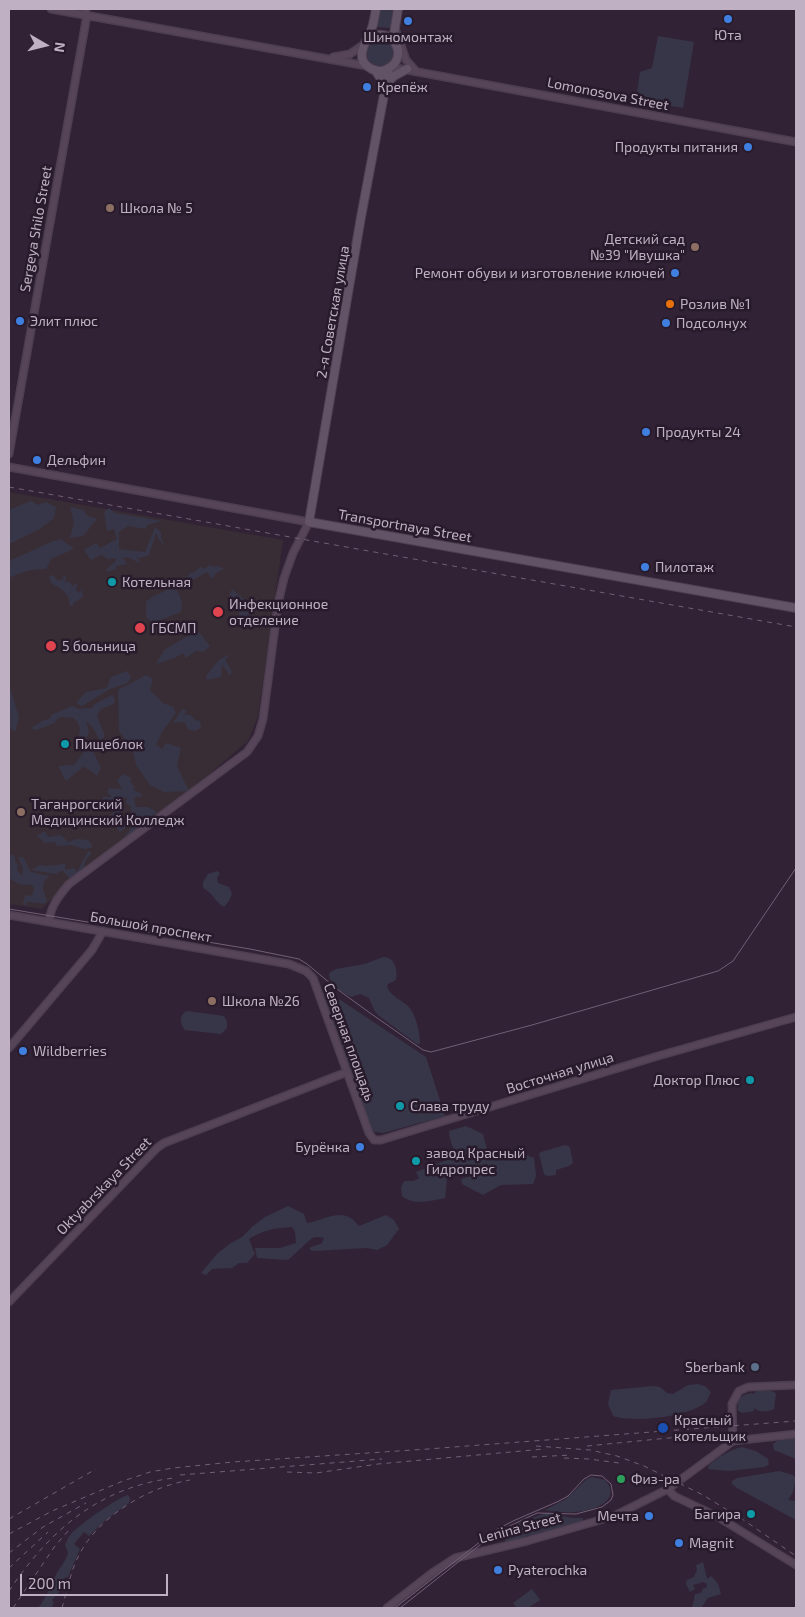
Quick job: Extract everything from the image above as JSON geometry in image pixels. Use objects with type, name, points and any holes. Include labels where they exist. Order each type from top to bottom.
[{"type":"main road","points":[[50,9],[86,12],[367,66],[382,71],[390,67],[397,59],[398,52],[393,40],[398,9]]},
{"type":"main road","points":[[367,66],[361,55],[374,22],[376,9]]},
{"type":"main road","name":"Sergeya Shilo Street","points":[[9,454],[86,12]]},
{"type":"main road","points":[[395,27],[406,60],[416,71]]},
{"type":"main road","points":[[315,56],[345,56],[356,51],[372,36],[380,34],[393,40]]},
{"type":"main road","name":"Lomonosova Street","points":[[390,67],[796,142]]},
{"type":"main road","name":"2-я Советская улица","points":[[309,522],[361,216],[390,67]]},
{"type":"main road","points":[[386,84],[394,76],[407,69]]},
{"type":"main road","name":"2-я Советская улица","points":[[375,70],[383,85],[383,108]]},
{"type":"main road","name":"Transportnaya Street","points":[[9,467],[796,608]]},
{"type":"main road","points":[[49,921],[50,911],[56,899],[69,884],[247,752],[258,736],[263,719],[278,604],[284,578],[293,553],[309,522]]},
{"type":"main road","name":"Большой проспект","points":[[9,915],[290,964]]},
{"type":"main road","points":[[9,1048],[92,950],[103,931]]},
{"type":"main road","name":"Северная площадь","points":[[290,964],[306,970],[313,978],[369,1133],[374,1140]]},
{"type":"main road","name":"Восточная улица","points":[[374,1140],[381,1140],[796,1017]]},
{"type":"main road","name":"Oktyabrskaya Street","points":[[9,1302],[164,1143],[347,1072]]},
{"type":"main road","points":[[796,1385],[748,1387],[739,1391],[733,1400],[733,1440],[796,1434]]},
{"type":"main road","name":"Lenina Street","points":[[387,1608],[432,1572],[455,1558],[497,1549],[614,1516],[668,1489],[733,1440]]},
{"type":"main road","points":[[668,1489],[674,1496],[718,1517],[796,1565]]},
{"type":"shaded area","points":[[379,9],[394,9],[391,28],[376,27]]},
{"type":"shaded area","points":[[658,36],[694,42],[683,108],[636,100],[640,72],[652,68]]},
{"type":"shaded area","points":[[380,38],[390,42],[394,52],[390,62],[380,66],[370,62],[366,52],[370,42]]},
{"type":"shaded area","name":"ГБСМП","points":[[9,492],[283,540],[258,716],[248,741],[189,791],[67,884],[42,909],[9,904]]},
{"type":"shaded area","points":[[31,501],[38,505],[46,502],[56,507],[54,518],[40,529],[9,544],[9,510]]},
{"type":"shaded area","points":[[70,507],[84,510],[86,515],[97,519],[83,536],[70,538],[74,523]]},
{"type":"shaded area","points":[[109,508],[115,513],[162,521],[147,525],[146,529],[128,526],[119,532],[119,549],[145,552],[155,527],[161,532],[161,538],[166,548],[156,533],[149,555],[140,558],[136,557],[139,563],[128,557],[123,558],[127,564],[116,566],[116,569],[108,572],[106,570],[115,562],[116,558],[108,559],[101,555],[91,560],[84,550],[96,543],[100,548],[117,539],[114,529],[107,531],[104,512]]},
{"type":"shaded area","points":[[61,539],[74,549],[51,559],[46,569],[27,571],[9,578],[9,561]]},
{"type":"shaded area","points":[[210,565],[219,566],[224,569],[216,573],[212,579],[207,572],[191,581],[186,578],[191,572],[193,573],[200,567],[204,569]]},
{"type":"shaded area","points":[[53,575],[57,580],[62,580],[64,575],[66,577],[65,584],[67,581],[72,584],[71,588],[76,583],[76,590],[80,593],[82,588],[83,597],[73,603],[73,606],[70,606],[66,594],[51,583],[49,576]]},
{"type":"shaded area","points":[[171,588],[176,589],[180,597],[181,612],[153,623],[146,617],[146,602]]},
{"type":"shaded area","points":[[232,589],[245,600],[244,606],[249,617],[254,622],[249,627],[239,617],[239,609],[231,605],[229,597]]},
{"type":"shaded area","points":[[199,632],[210,646],[203,652],[196,651],[186,658],[183,653],[175,658],[156,664],[164,650]]},
{"type":"shaded area","points":[[231,654],[225,660],[232,671],[230,676],[222,664],[221,677],[207,680],[206,676],[220,659]]},
{"type":"shaded area","points":[[127,671],[131,677],[128,683],[110,689],[82,706],[76,703],[86,692],[107,688],[111,677]]},
{"type":"shaded area","points":[[146,675],[153,679],[150,690],[163,703],[173,707],[176,713],[162,732],[156,745],[162,749],[166,743],[181,748],[177,766],[189,791],[164,792],[150,785],[136,765],[133,750],[119,731],[118,690]]},
{"type":"shaded area","points":[[9,685],[19,717],[15,732],[9,727]]},
{"type":"shaded area","points":[[112,695],[115,699],[114,704],[101,709],[97,716],[105,736],[100,741],[93,728],[86,721],[89,732],[85,740],[89,742],[89,750],[94,753],[101,768],[97,776],[81,766],[82,768],[66,781],[58,766],[74,765],[84,752],[77,721],[73,718],[63,717],[37,730],[31,728],[44,720],[50,719],[51,715],[72,706],[79,709],[92,708],[95,704]]},
{"type":"shaded area","points":[[182,709],[187,710],[184,715],[191,715],[195,720],[200,721],[201,728],[195,731],[189,730],[184,722],[173,723]]},
{"type":"shaded area","points":[[124,774],[131,778],[135,788],[132,789],[142,794],[141,798],[138,796],[134,799],[136,807],[148,807],[157,812],[121,841],[133,826],[131,807],[126,803],[127,797],[117,799],[125,810],[117,814],[127,826],[119,833],[119,830],[112,824],[105,821],[116,810],[115,803],[102,803],[103,797],[112,797],[107,792],[109,788],[122,789],[117,780]]},
{"type":"shaded area","points":[[45,831],[48,837],[61,835],[68,842],[77,839],[88,840],[93,847],[85,849],[71,845],[57,846],[55,842],[45,843],[37,836]]},
{"type":"shaded area","points":[[88,851],[91,854],[86,859],[82,875],[70,879],[62,870],[56,874],[31,870],[40,865],[65,864],[65,870],[74,868],[77,872]]},
{"type":"shaded area","points":[[11,854],[15,857],[15,862],[18,864],[17,870],[22,876],[23,869],[18,857],[23,857],[31,872],[50,876],[44,881],[43,888],[47,902],[42,904],[26,902],[27,906],[23,904],[25,895],[32,896],[34,888],[32,885],[19,884],[9,878],[9,856]]},
{"type":"shaded area","points":[[217,871],[220,873],[217,878],[218,883],[229,887],[232,894],[224,907],[203,888],[203,882],[208,874]]},
{"type":"shaded area","points":[[383,957],[393,962],[396,972],[396,980],[388,984],[387,987],[394,996],[411,1009],[417,1024],[420,1044],[417,1044],[378,1015],[369,998],[360,994],[351,997],[336,988],[331,981],[329,973],[336,969],[365,964]]},
{"type":"shaded area","points":[[319,988],[324,989],[426,1057],[445,1116],[383,1133],[370,1131]]},
{"type":"shaded area","points":[[187,1011],[224,1016],[227,1021],[227,1028],[221,1034],[185,1030],[181,1019],[182,1015]]},
{"type":"shaded area","points":[[466,1126],[483,1134],[488,1153],[500,1157],[519,1152],[534,1158],[536,1176],[533,1184],[501,1185],[483,1195],[462,1184],[461,1179],[489,1171],[487,1164],[452,1173],[447,1179],[445,1198],[417,1202],[402,1196],[401,1188],[404,1181],[414,1181],[419,1178],[416,1172],[454,1157],[449,1131]]},
{"type":"shaded area","points":[[565,1145],[570,1147],[573,1163],[556,1170],[556,1175],[547,1176],[544,1174],[539,1154]]},
{"type":"shaded area","points":[[288,1206],[304,1214],[307,1223],[341,1215],[347,1216],[359,1226],[386,1215],[394,1220],[399,1229],[387,1245],[377,1250],[367,1248],[312,1251],[309,1248],[322,1243],[324,1238],[317,1237],[312,1238],[288,1260],[257,1258],[255,1248],[280,1248],[296,1243],[295,1232],[292,1227],[269,1230],[249,1239],[255,1254],[247,1263],[239,1263],[232,1268],[212,1269],[206,1275],[201,1273],[218,1253],[242,1237],[253,1226],[265,1217]]},
{"type":"shaded area","points":[[698,1384],[705,1386],[711,1392],[707,1401],[688,1412],[675,1415],[647,1419],[622,1418],[613,1416],[608,1404],[611,1390],[654,1386],[673,1394],[688,1385]]},
{"type":"shaded area","points":[[757,1391],[776,1393],[774,1409],[764,1412],[754,1408],[754,1411],[742,1413],[738,1411],[738,1404],[742,1396],[753,1394]]},
{"type":"shaded area","points":[[796,1438],[796,1459],[774,1450],[773,1444],[777,1441]]},
{"type":"shaded area","points":[[742,1447],[756,1451],[768,1459],[769,1465],[729,1471],[708,1469],[709,1465],[720,1457]]},
{"type":"shaded area","points":[[779,1471],[793,1475],[796,1478],[793,1492],[788,1500],[796,1501],[796,1520],[732,1484],[732,1481],[737,1478]]},
{"type":"shaded area","points":[[592,1477],[605,1480],[610,1488],[607,1500],[602,1504],[580,1512],[545,1510],[566,1499],[587,1479]]},
{"type":"shaded area","points":[[128,1495],[130,1498],[129,1503],[89,1536],[84,1532],[74,1544],[80,1549],[68,1577],[64,1578],[67,1583],[52,1600],[54,1603],[51,1608],[38,1608],[66,1558],[68,1553],[65,1545],[70,1535],[98,1512]]},
{"type":"shaded area","points":[[547,1513],[572,1518],[583,1518],[582,1521],[506,1542],[502,1532],[523,1521]]},
{"type":"shaded area","points":[[703,1562],[707,1579],[711,1576],[713,1578],[718,1584],[721,1594],[708,1598],[701,1608],[692,1608],[695,1594],[701,1593],[707,1584],[703,1582],[693,1585],[695,1589],[690,1592],[686,1584],[687,1580],[694,1577],[697,1570],[696,1565]]},
{"type":"shaded area","points":[[532,1589],[540,1600],[528,1608],[517,1608],[513,1603]]},
{"type":"tram line","points":[[9,909],[250,949],[299,959],[370,1013],[423,1050],[431,1052],[718,971],[733,961],[796,868]]},
{"type":"tram line","points":[[395,1608],[494,1531],[568,1496],[584,1479],[591,1475],[602,1476],[611,1484],[613,1495],[611,1500],[602,1507],[576,1514],[537,1513],[495,1533],[400,1608]]},
{"type":"railway","points":[[9,487],[796,627]]},
{"type":"railway","points":[[9,1534],[52,1511],[123,1481],[150,1472],[173,1468],[796,1421]]},
{"type":"railway","points":[[587,1446],[689,1436]]},
{"type":"railway","points":[[536,1446],[590,1450],[617,1456],[644,1466],[703,1495],[796,1556]]},
{"type":"railway","points":[[287,1472],[316,1473],[378,1464],[544,1449]]},
{"type":"railway","points":[[532,1457],[572,1455]]},
{"type":"railway","points":[[564,1458],[619,1463]]},
{"type":"railway","points":[[180,1475],[382,1459]]},
{"type":"railway","points":[[9,1519],[96,1469]]},
{"type":"railway","points":[[9,1591],[41,1549],[78,1515],[122,1491],[147,1483],[174,1478]]},
{"type":"railway","points":[[62,1608],[75,1563],[87,1542],[98,1529],[125,1506],[141,1497],[157,1489],[190,1480]]},
{"type":"railway","points":[[9,1553],[43,1527],[86,1503]]},
{"type":"railway","points":[[13,1608],[55,1546],[69,1530]]},
{"type":"railway","points":[[9,1568],[48,1532]]},
{"type":"place","name":"Юта","points":[[728,19]]},
{"type":"place","name":"Шиномонтаж","points":[[408,21]]},
{"type":"place","name":"Крепёж","points":[[367,87]]},
{"type":"place","name":"Продукты питания","points":[[748,147]]},
{"type":"place","name":"Школа № 5","points":[[110,208]]},
{"type":"place","name":"Детский сад №39 \"Ивушка\"","points":[[695,247]]},
{"type":"place","name":"Ремонт обуви и изготовление ключей","points":[[675,273]]},
{"type":"place","name":"Розлив №1","points":[[670,304]]},
{"type":"place","name":"Элит плюс","points":[[20,321]]},
{"type":"place","name":"Подсолнух","points":[[666,323]]},
{"type":"place","name":"Продукты 24","points":[[646,432]]},
{"type":"place","name":"Дельфин","points":[[37,460]]},
{"type":"place","name":"Пилотаж","points":[[645,567]]},
{"type":"place","name":"Котельная","points":[[112,582]]},
{"type":"place","name":"Инфекционное отделение","points":[[218,612]]},
{"type":"place","name":"ГБСМП","points":[[140,628]]},
{"type":"place","name":"5 больница","points":[[51,646]]},
{"type":"place","name":"Пищеблок","points":[[65,744]]},
{"type":"place","name":"Таганрогский Медицинский Колледж","points":[[21,812]]},
{"type":"place","name":"Школа №26","points":[[212,1001]]},
{"type":"place","name":"Wildberries","points":[[23,1051]]},
{"type":"place","name":"Доктор Плюс","points":[[750,1080]]},
{"type":"place","name":"Слава труду","points":[[400,1106]]},
{"type":"place","name":"Бурёнка","points":[[360,1147]]},
{"type":"place","name":"завод Красный Гидропрес","points":[[416,1161]]},
{"type":"place","name":"Sberbank","points":[[755,1367]]},
{"type":"place","name":"Красный котельщик","points":[[663,1428]]},
{"type":"place","name":"Физ-ра","points":[[621,1479]]},
{"type":"place","name":"Багира","points":[[751,1514]]},
{"type":"place","name":"Мечта","points":[[649,1516]]},
{"type":"place","name":"Magnit","points":[[679,1543]]},
{"type":"place","name":"Pyaterochka","points":[[498,1570]]}]
